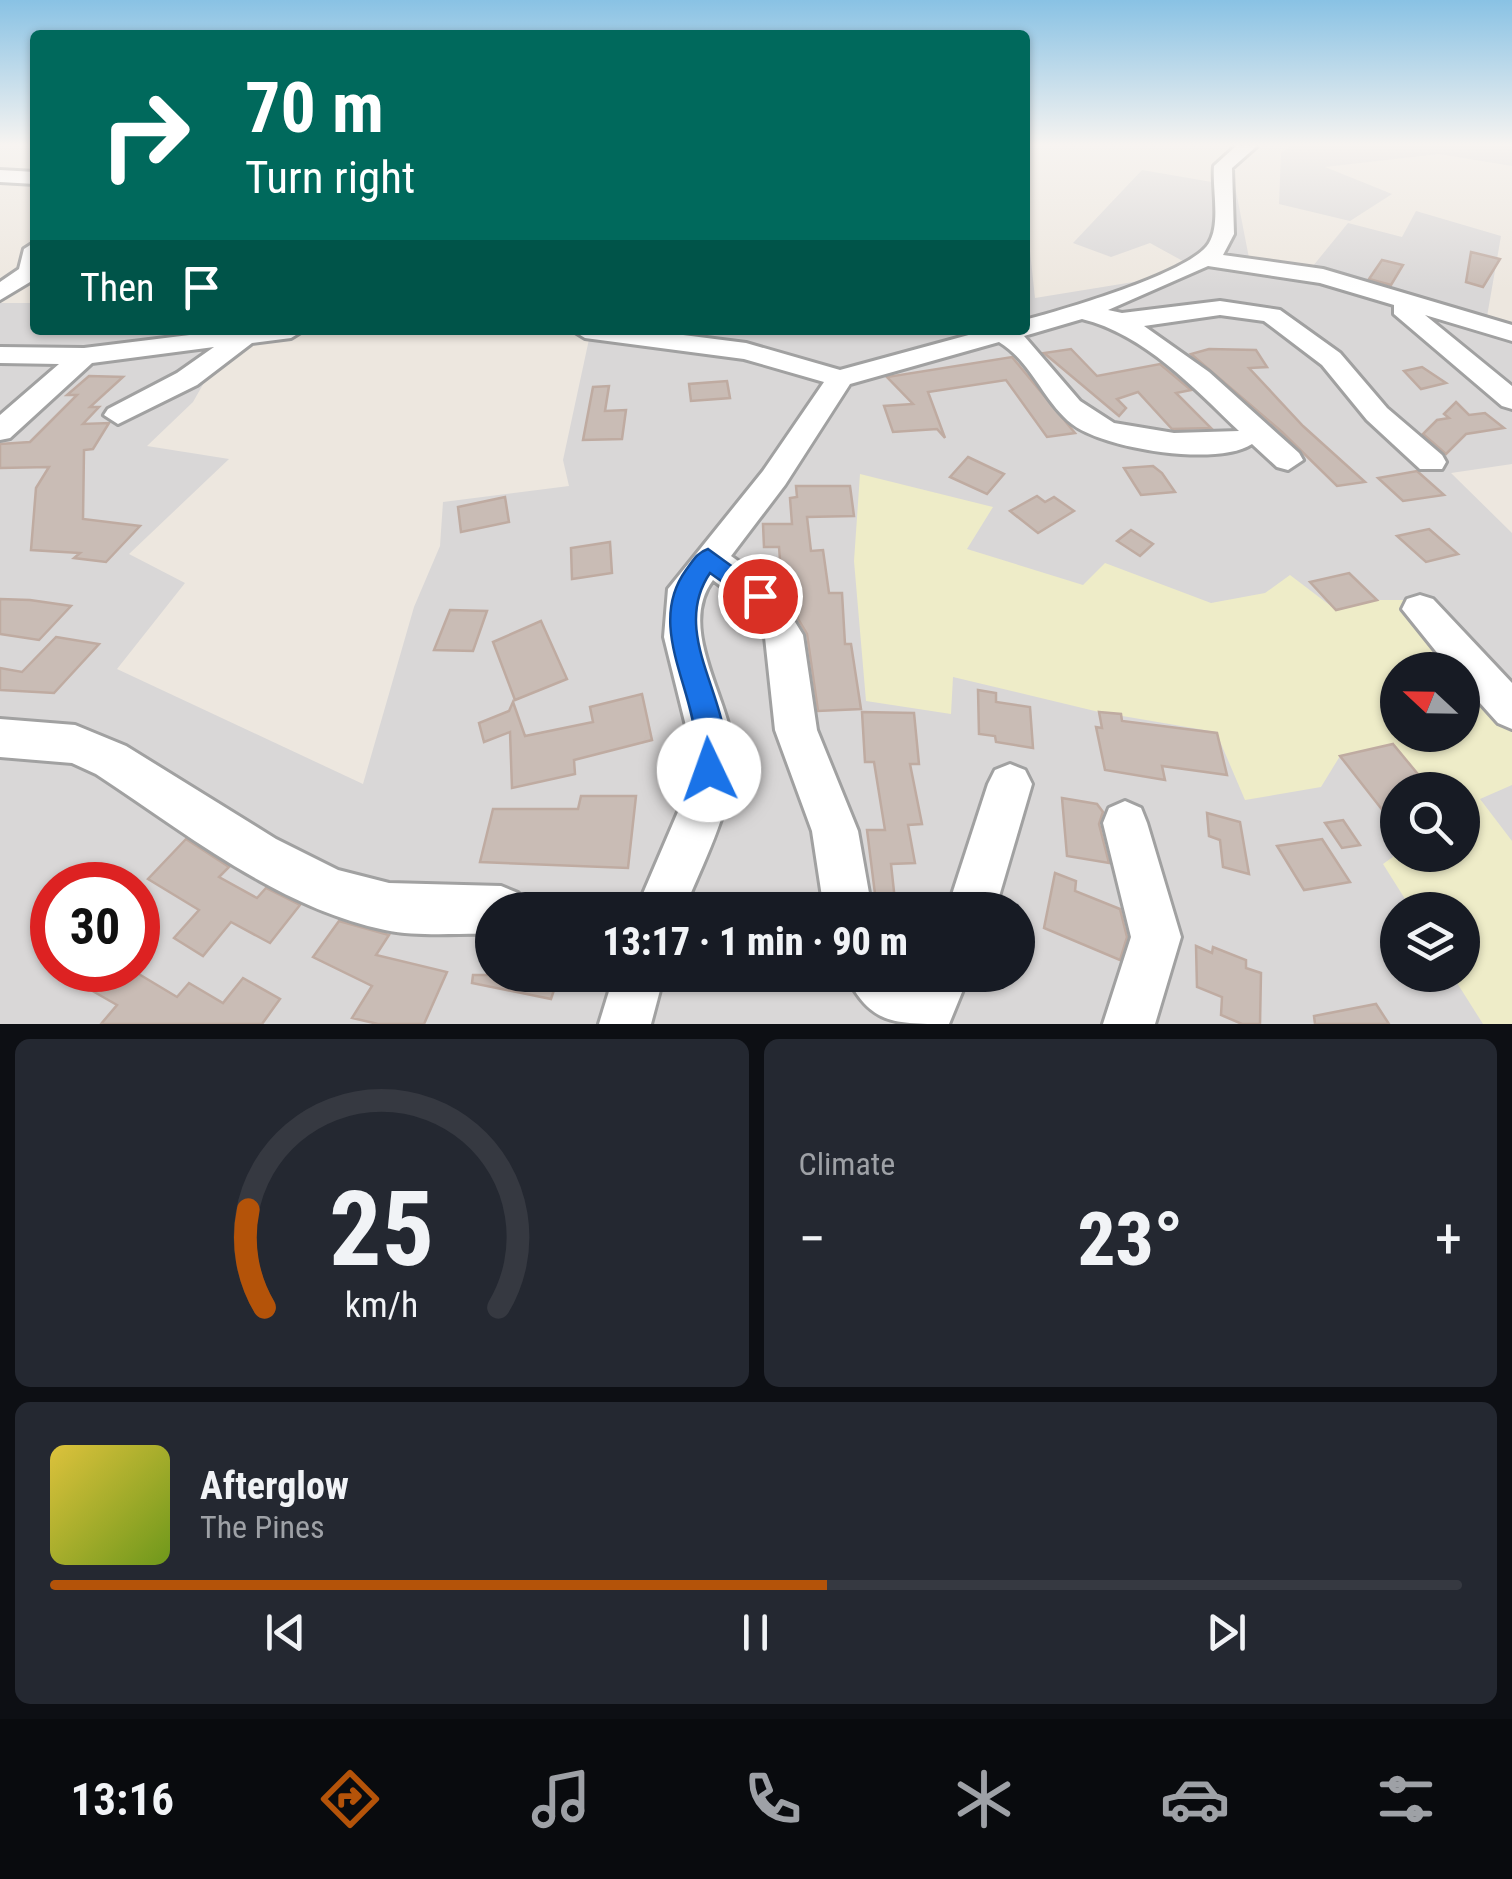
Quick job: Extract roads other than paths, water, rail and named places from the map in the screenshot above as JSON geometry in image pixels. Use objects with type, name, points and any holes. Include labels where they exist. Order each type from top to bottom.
[{"type":"street","points":[[1210,260],[1223,236],[1223,194]]},
{"type":"street","points":[[1030,324],[1084,312],[1210,260],[1324,276],[1512,333]]},
{"type":"street","points":[[0,294],[30,272]]},
{"type":"street","points":[[1388,297],[1512,400]]},
{"type":"street","points":[[1122,322],[1220,308],[1271,314],[1331,359],[1377,414],[1431,462]]},
{"type":"street","points":[[1084,312],[1122,322],[1199,378],[1288,460]]},
{"type":"street","points":[[0,355],[84,356],[262,335]]},
{"type":"street","points":[[612,335],[718,346],[840,378],[986,335]]},
{"type":"street","points":[[1002,335],[1026,348],[1082,418],[1181,446],[1240,440]]},
{"type":"street","points":[[118,414],[187,379],[244,338]]},
{"type":"street","points":[[0,431],[84,356]]},
{"type":"street","points":[[667,892],[703,805],[711,742],[683,637],[686,589],[774,478],[840,378]]},
{"type":"street","points":[[708,558],[760,596],[784,635],[788,692],[796,730],[834,831],[845,892]]},
{"type":"street","points":[[1420,609],[1512,711]]},
{"type":"street","points":[[0,738],[75,744],[111,760],[260,855],[332,892],[389,907],[475,909]]},
{"type":"street","points":[[976,892],[1010,784]]},
{"type":"street","points":[[1126,823],[1156,936],[1129,1024]]},
{"type":"street","points":[[625,1024],[634,992]]},
{"type":"street","points":[[883,992],[921,1023],[936,992]]}]
